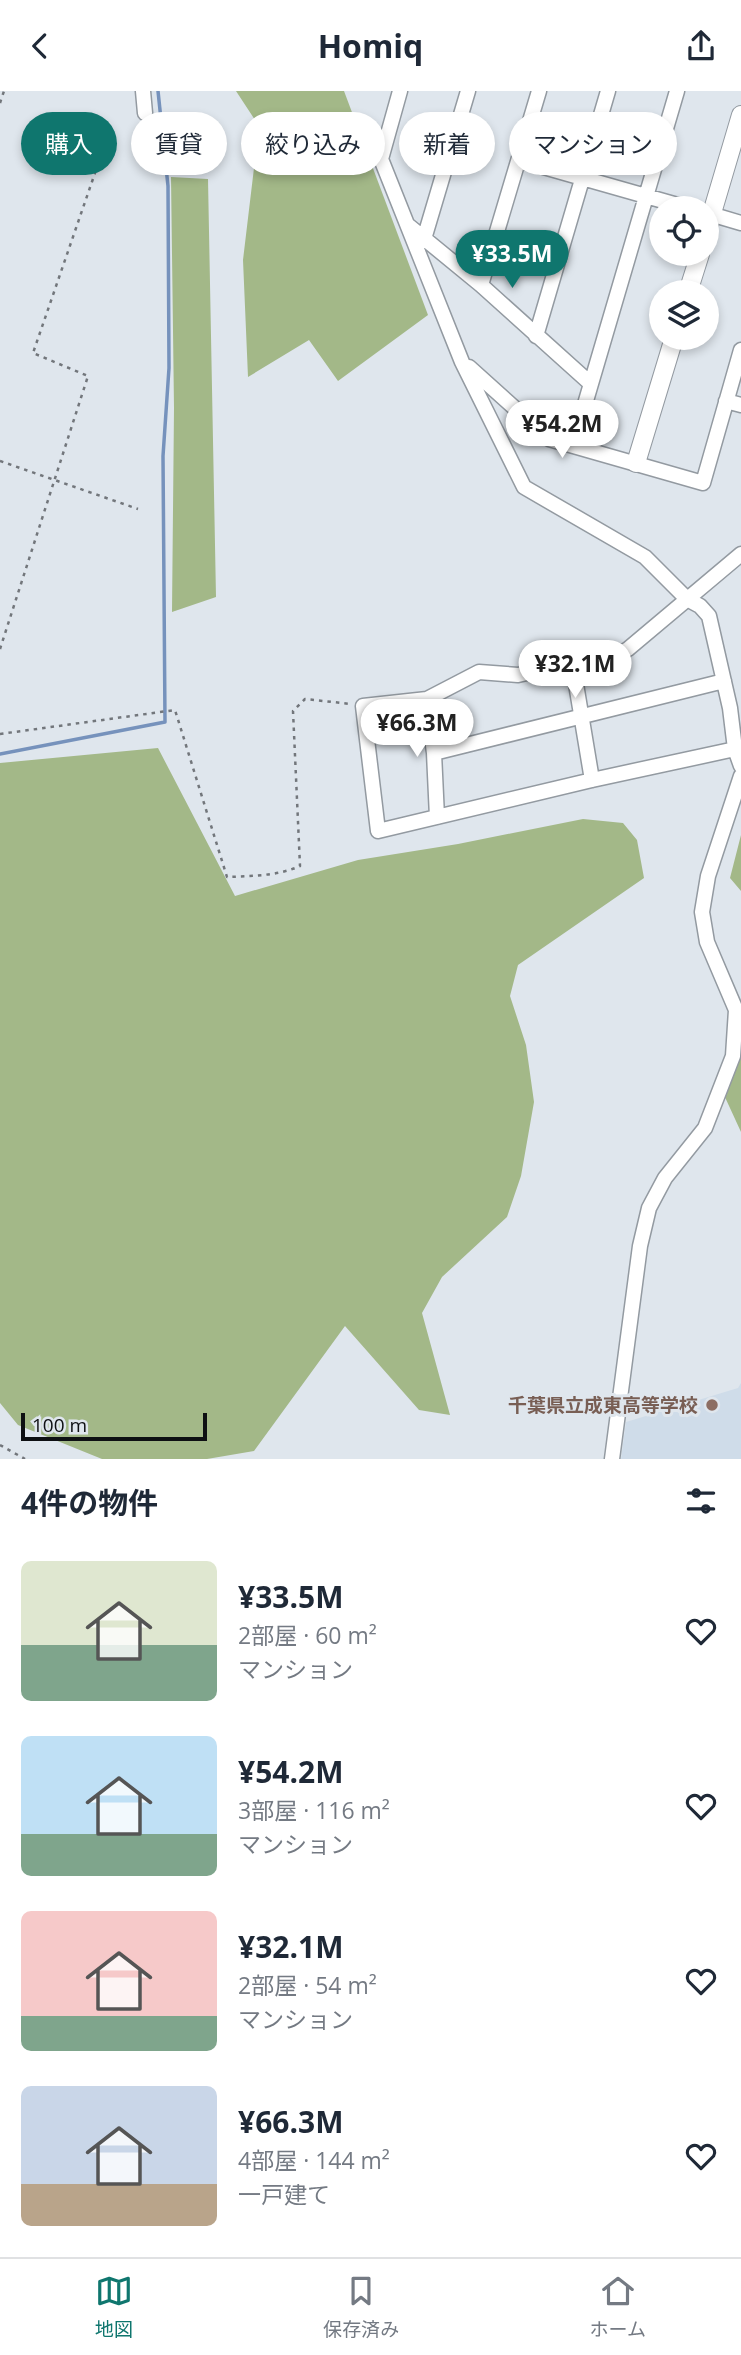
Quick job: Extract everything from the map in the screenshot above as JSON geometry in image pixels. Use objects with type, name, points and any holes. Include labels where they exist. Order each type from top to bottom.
[{"type":"street","points":[[143,91],[145,112]]},
{"type":"street","points":[[400,91],[381,159],[462,362],[524,487],[645,557],[687,599],[700,605],[709,616],[730,708],[735,749],[741,766]]},
{"type":"street","points":[[424,239],[467,91]]},
{"type":"street","points":[[533,112],[539,91]]},
{"type":"street","points":[[536,336],[608,91]]},
{"type":"street","points":[[573,445],[677,91]]},
{"type":"street","points":[[716,196],[741,115]]},
{"type":"street","points":[[481,285],[514,175]]},
{"type":"street","points":[[569,175],[649,198]]},
{"type":"street","points":[[719,221],[741,223]]},
{"type":"street","points":[[408,226],[481,285],[591,384]]},
{"type":"street","points":[[636,463],[670,350]]},
{"type":"street","points":[[462,362],[549,439],[703,483],[734,403],[741,350]]},
{"type":"street","points":[[735,749],[378,831],[363,706],[427,699],[479,672],[518,675],[554,667],[574,672],[594,668],[628,649],[741,554]]},
{"type":"street","points":[[574,672],[592,780]]},
{"type":"street","points":[[434,753],[724,681]]},
{"type":"street","points":[[730,708],[741,695]]},
{"type":"street","points":[[427,699],[434,753],[437,817]]},
{"type":"street","points":[[612,1459],[639,1246],[649,1208],[665,1178],[705,1128],[733,1056],[736,1010],[706,942],[702,912],[708,876],[741,776]]},
{"type":"path","points":[[0,103],[4,91]]},
{"type":"path","points":[[0,649],[88,376],[33,353],[94,175]]},
{"type":"path","points":[[0,461],[138,509]]},
{"type":"path","points":[[0,734],[175,710],[227,877],[240,877],[288,872],[300,866],[293,711],[304,699],[363,706]]},
{"type":"path","points":[[0,1445],[25,1459]]},
{"type":"shaded area","name":"千葉県立成東高等学校","points":[[741,1383],[741,1459],[621,1459],[626,1422],[738,1388]]},
{"type":"green space","points":[[236,91],[344,91],[352,112],[250,112]]},
{"type":"green space","points":[[253,175],[376,175],[428,315],[338,381],[309,340],[248,377],[243,260]]},
{"type":"green space","points":[[171,177],[208,179],[216,597],[172,612],[174,408]]},
{"type":"green space","points":[[158,748],[235,896],[358,860],[458,844],[583,819],[623,823],[637,840],[644,878],[518,965],[510,996],[526,1045],[534,1102],[521,1176],[507,1217],[442,1277],[422,1313],[450,1415],[419,1410],[345,1326],[254,1451],[207,1459],[102,1459],[18,1425],[0,1403],[0,763]]},
{"type":"green space","points":[[741,835],[741,891],[730,878]]},
{"type":"green space","points":[[741,1039],[741,1132],[724,1095]]},
{"type":"waterway","points":[[0,754],[165,722],[163,456],[169,368],[168,186],[158,91]]},
{"type":"place","name":"千葉県立成東高等学校","points":[[712,1405]]}]
